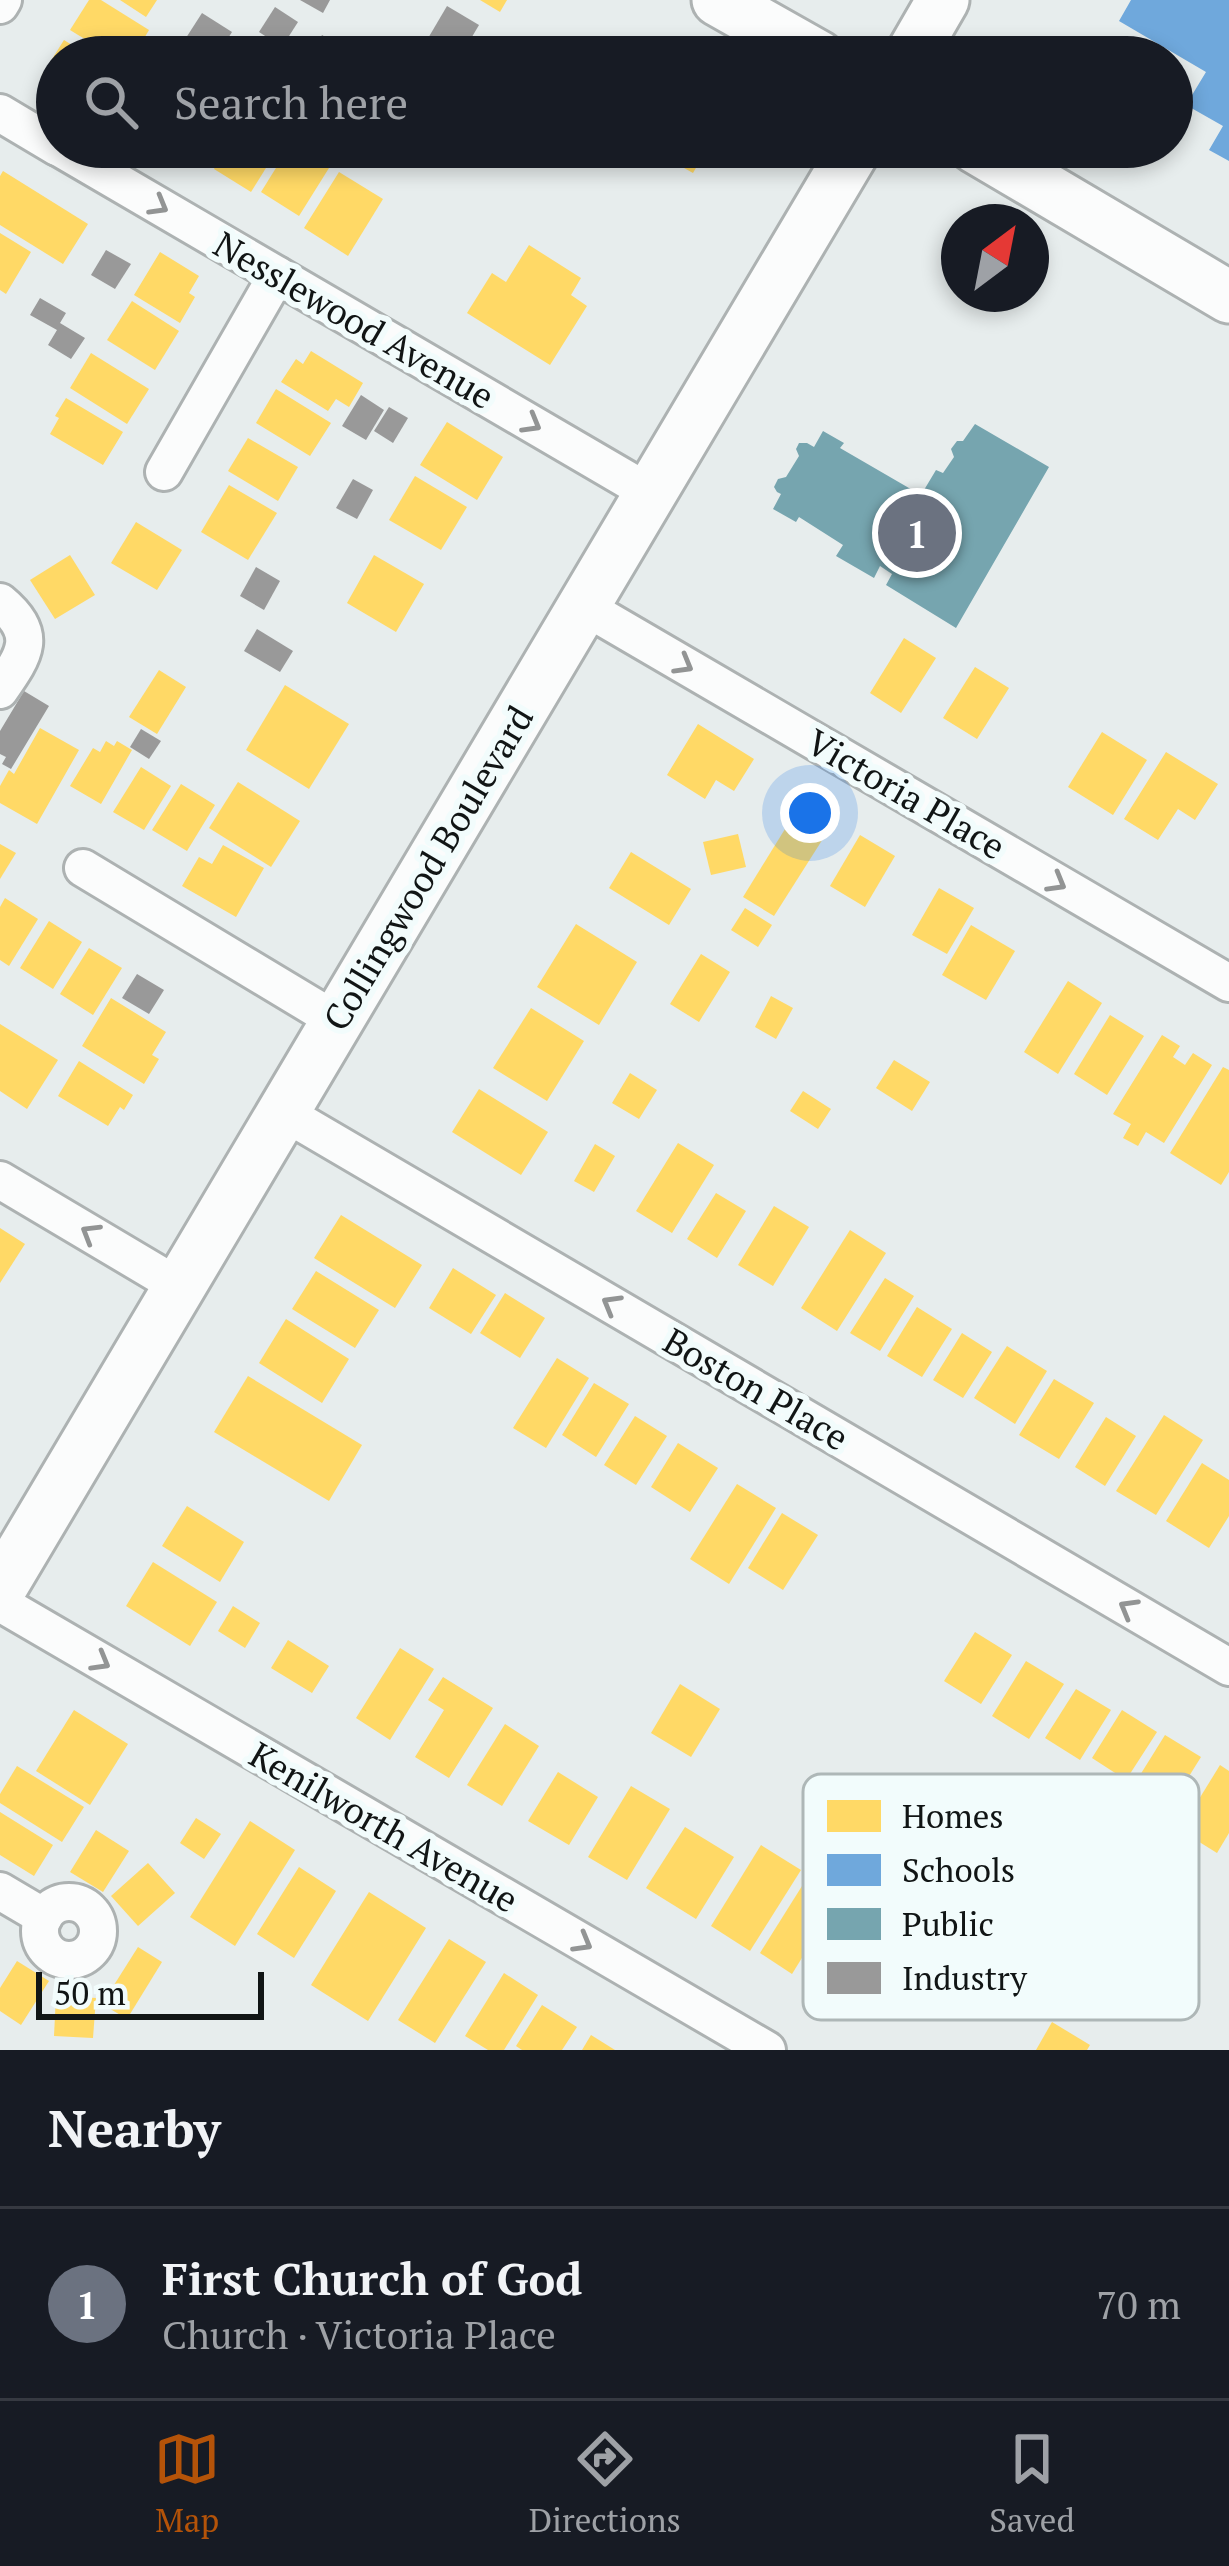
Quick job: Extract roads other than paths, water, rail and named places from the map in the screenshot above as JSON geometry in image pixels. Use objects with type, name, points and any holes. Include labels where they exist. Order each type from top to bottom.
[{"type":"main road","points":[[718,0],[782,36]]},
{"type":"main road","points":[[922,36],[943,0]]},
{"type":"main road","name":"Collingwood Boulevard","points":[[0,1589],[843,168]]},
{"type":"main road","points":[[1010,168],[1229,297]]},
{"type":"street","name":"Nesslewood Avenue","points":[[0,113],[36,134]]},
{"type":"street","name":"Nesslewood Avenue","points":[[93,168],[650,493]]},
{"type":"street","points":[[164,472],[278,275]]},
{"type":"street","points":[[0,602],[22,626],[26,642],[20,661],[0,690]]},
{"type":"street","name":"Victoria Place","points":[[583,606],[1229,983]]},
{"type":"street","points":[[83,868],[337,1022]]},
{"type":"street","name":"Boston Place","points":[[283,1112],[1229,1667]]},
{"type":"street","points":[[0,1180],[180,1287]]},
{"type":"street","name":"Kenilworth Avenue","points":[[0,1604],[722,2039],[767,2050]]},
{"type":"street","points":[[0,1891],[44,1917]]},
{"type":"place","name":"First Church of God","points":[[917,533]]}]
